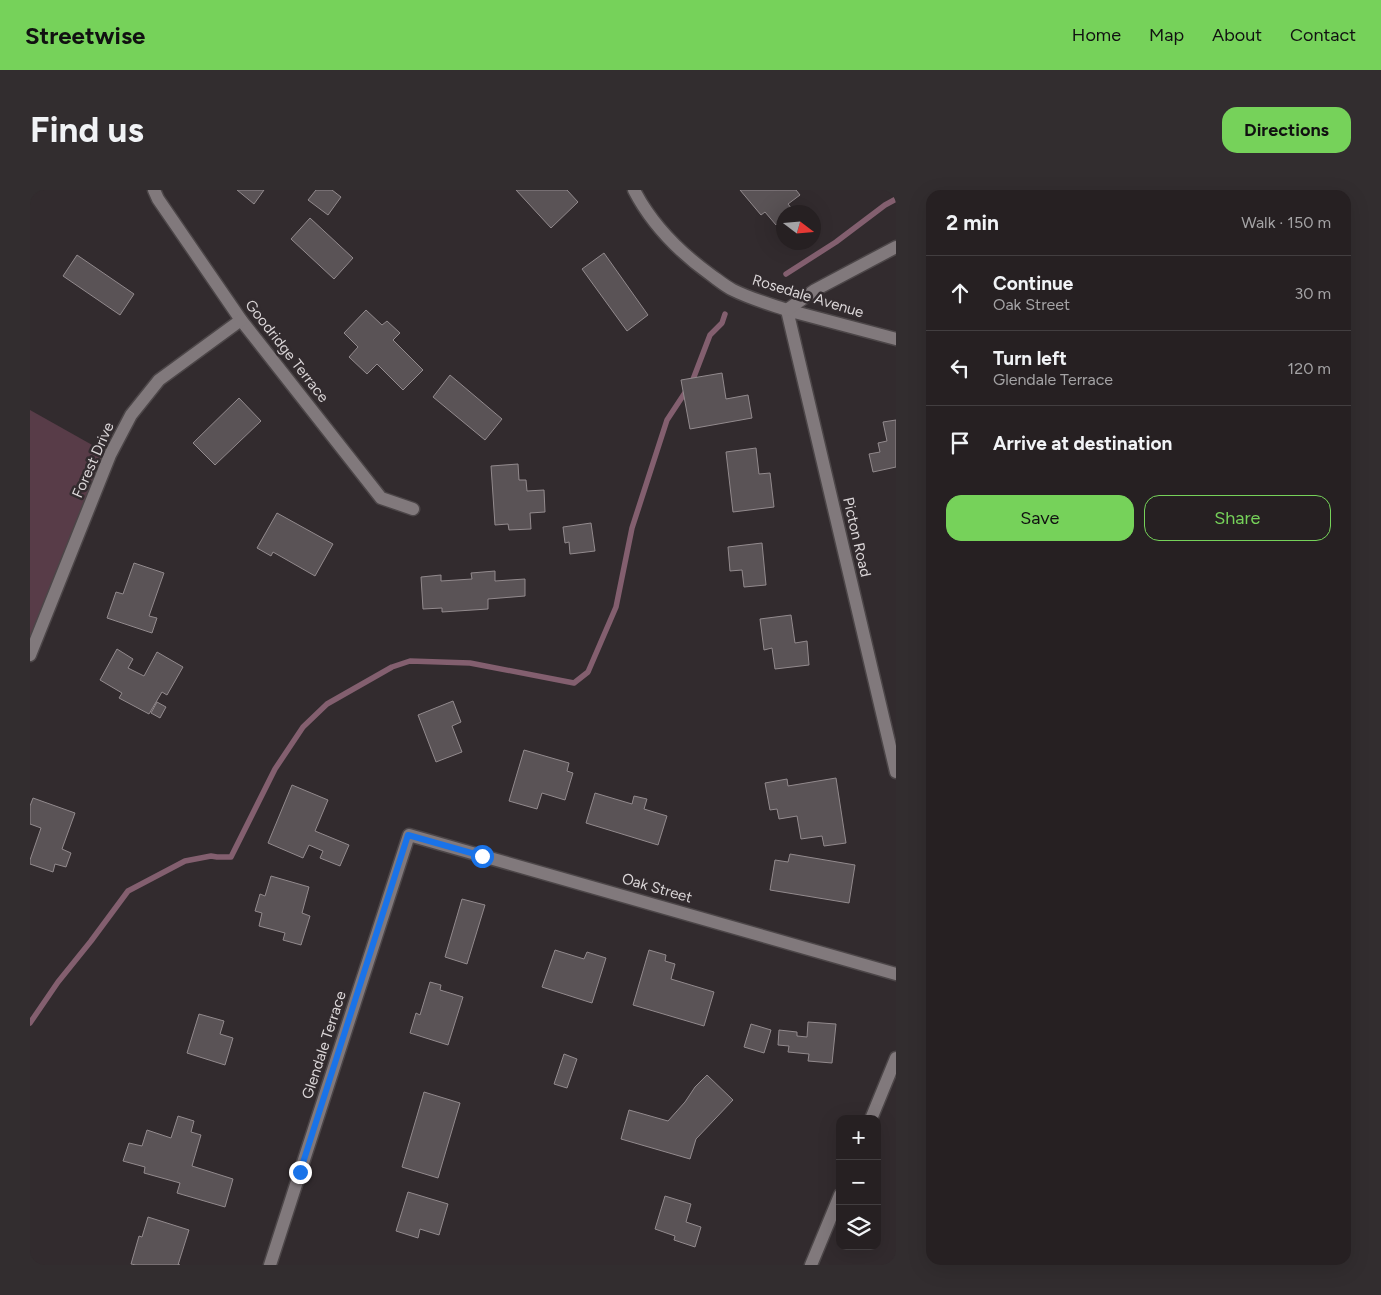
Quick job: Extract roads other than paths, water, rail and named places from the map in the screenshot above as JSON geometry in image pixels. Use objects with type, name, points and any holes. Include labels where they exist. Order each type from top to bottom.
[{"type":"street","name":"Goodridge Terrace","points":[[154,190],[158,199],[241,320],[381,498],[413,509]]},
{"type":"street","name":"Rosedale Avenue","points":[[634,190],[640,202],[668,240],[687,257],[731,289],[759,302],[896,339]]},
{"type":"street","points":[[787,310],[815,290],[896,247]]},
{"type":"street","name":"Picton Road","points":[[787,310],[896,772]]},
{"type":"street","name":"Forest Drive","points":[[30,655],[110,455],[131,415],[159,380],[241,320]]},
{"type":"street","name":"Oak Street","points":[[408,835],[896,974]]},
{"type":"street","name":"Glendale Terrace","points":[[270,1265],[408,835]]},
{"type":"street","points":[[873,1115],[896,1058]]},
{"type":"street","points":[[811,1265],[836,1205]]},
{"type":"waterway","points":[[786,274],[836,242],[885,205],[896,199]]},
{"type":"waterway","points":[[30,1023],[58,982],[128,891],[185,861],[211,856],[231,857],[275,769],[303,727],[327,704],[392,667],[410,661],[470,663],[574,683],[588,672],[616,607],[632,528],[667,420],[692,382],[710,335],[722,323],[725,314]]}]
